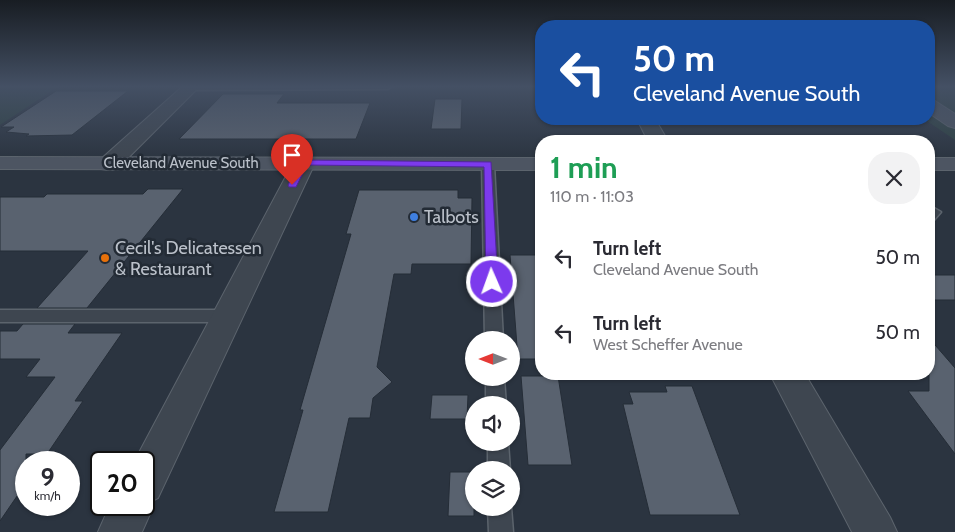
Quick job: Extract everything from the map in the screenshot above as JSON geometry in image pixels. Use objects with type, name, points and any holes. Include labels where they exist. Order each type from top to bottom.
[{"type":"street","points":[[109,164],[166,111]]},
{"type":"street","points":[[944,111],[955,122]]},
{"type":"street","name":"Cleveland Avenue South","points":[[0,163],[535,164]]},
{"type":"street","points":[[155,461],[304,163]]},
{"type":"street","points":[[935,164],[955,164]]},
{"type":"street","points":[[790,380],[875,532]]},
{"type":"street","points":[[120,532],[128,516]]},
{"type":"lane","points":[[488,164],[494,331]]},
{"type":"lane","points":[[0,316],[226,316]]},
{"type":"lane","points":[[500,516],[501,532]]},
{"type":"shaded area","points":[[0,111],[21,111],[0,125]]},
{"type":"shaded area","points":[[935,111],[955,111],[955,140],[933,125],[935,125]]},
{"type":"building","points":[[26,111],[103,111],[72,135],[26,136],[29,134],[6,132],[14,127],[1,127]]},
{"type":"building","points":[[207,111],[367,111],[356,139],[179,139]]},
{"type":"building","points":[[433,111],[462,111],[461,129],[431,129]]},
{"type":"building","points":[[148,189],[183,189],[87,308],[37,308],[88,251],[0,251],[0,197],[44,197],[47,194],[143,194]]},
{"type":"building","points":[[359,190],[458,190],[458,198],[472,198],[471,264],[412,264],[411,274],[394,274],[377,367],[392,382],[373,398],[370,418],[349,418],[328,512],[274,512],[303,410],[300,410],[351,234],[346,234]]},
{"type":"building","points":[[510,255],[535,255],[535,359],[520,359],[520,331],[516,331]]},
{"type":"building","points":[[935,275],[955,275],[955,300],[935,300]]},
{"type":"building","points":[[23,324],[75,324],[68,333],[122,333],[75,401],[83,401],[49,451],[15,451],[15,499],[0,521],[0,450],[55,377],[26,377],[40,359],[0,359],[0,331],[17,331]]},
{"type":"building","points":[[935,345],[955,368],[955,454],[908,391],[929,391],[929,380],[935,380]]},
{"type":"building","points":[[521,376],[535,376],[535,380],[559,380],[572,465],[528,465]]},
{"type":"building","points":[[665,386],[692,386],[740,515],[650,515],[623,404],[633,404],[629,392],[667,392]]},
{"type":"building","points":[[432,395],[468,395],[465,396],[465,419],[430,419]]},
{"type":"building","points":[[450,472],[465,472],[465,516],[448,516]]},
{"type":"place","name":"Talbots","points":[[414,217]]},
{"type":"place","name":"Cecil's Delicatessen & Restaurant","points":[[105,258]]},
{"type":"route","points":[[292,185],[304,163],[488,164],[492,282]]}]
